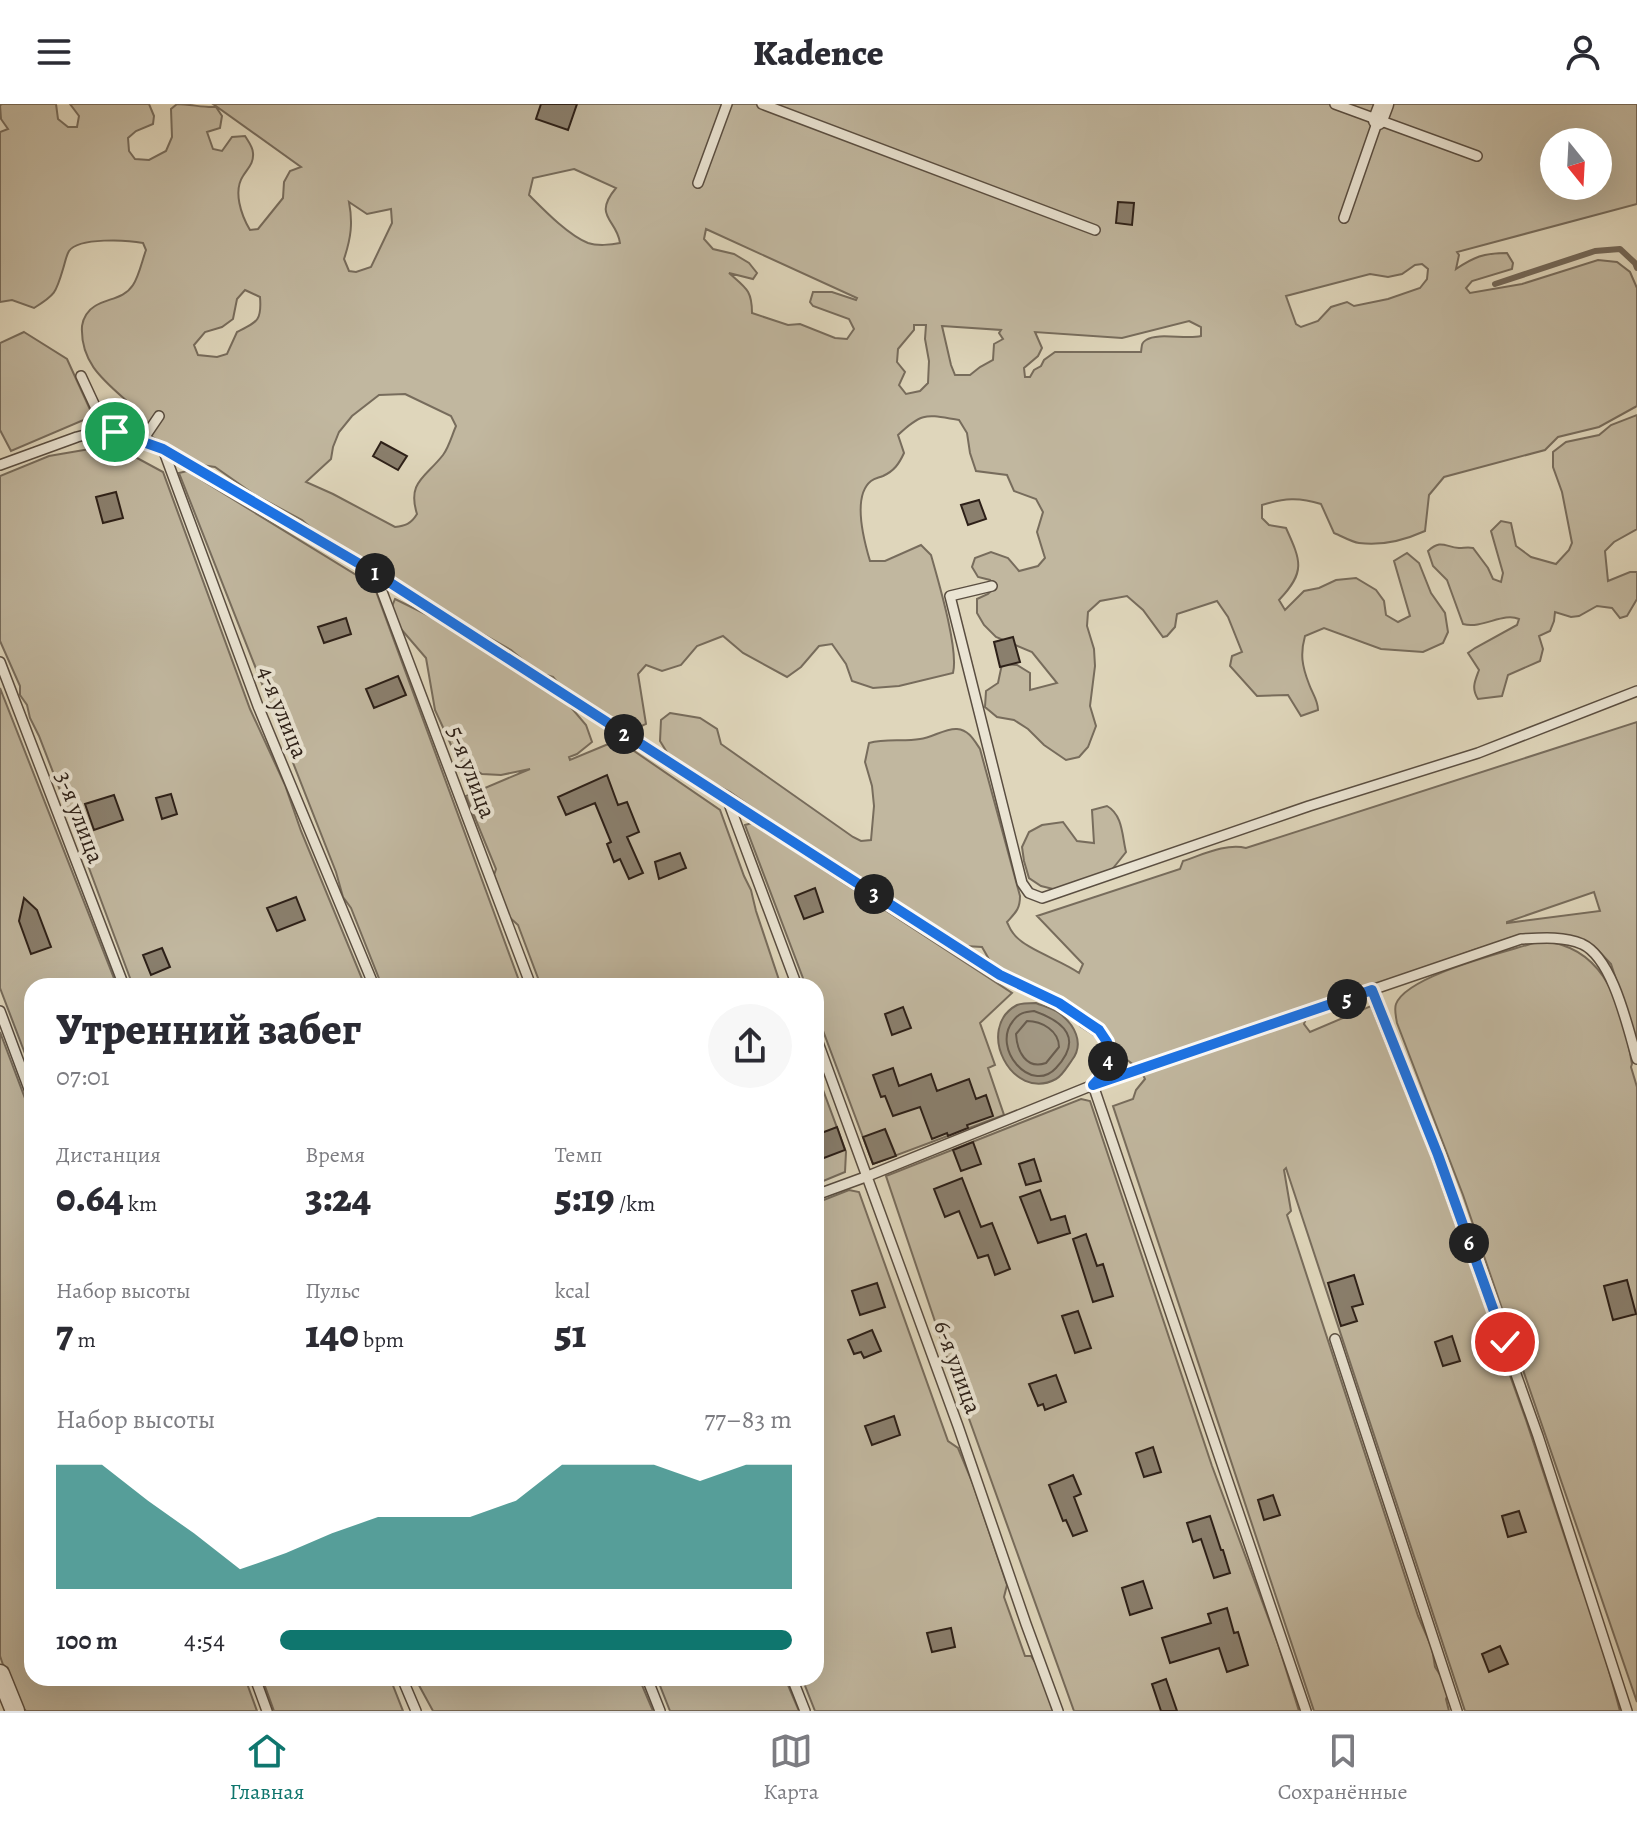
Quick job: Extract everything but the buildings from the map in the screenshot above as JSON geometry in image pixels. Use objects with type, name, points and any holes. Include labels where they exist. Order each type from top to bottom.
[{"type":"street","points":[[0,1674],[15,1711]]},
{"type":"lane","points":[[698,183],[727,104]]},
{"type":"lane","points":[[762,104],[1095,230]]},
{"type":"lane","points":[[1335,104],[1381,112],[1477,156]]},
{"type":"lane","points":[[1344,218],[1381,112]]},
{"type":"lane","points":[[81,376],[107,432]]},
{"type":"lane","points":[[142,441],[159,416]]},
{"type":"lane","points":[[0,465],[100,431],[163,449],[375,573],[1000,975],[1059,1003],[1099,1030],[1107,1042],[1109,1059],[1103,1074],[1093,1085]]},
{"type":"lane","name":"4-я улица","points":[[163,449],[258,706],[371,978]]},
{"type":"lane","name":"5-я улица","points":[[375,573],[528,978]]},
{"type":"lane","points":[[992,586],[950,596],[1022,883],[1029,893],[1042,898],[1309,806],[1478,753],[1637,691]]},
{"type":"lane","name":"3-я улица","points":[[0,662],[121,978]]},
{"type":"lane","points":[[728,801],[794,978]]},
{"type":"lane","points":[[824,1192],[1093,1085],[1521,939],[1556,938],[1570,941],[1584,945],[1602,961],[1612,980],[1637,1059]]},
{"type":"lane","points":[[1372,990],[1438,1155],[1538,1436],[1627,1711]]},
{"type":"lane","points":[[0,1011],[24,1076]]},
{"type":"lane","name":"6-я улица","points":[[824,1058],[1058,1711]]},
{"type":"lane","points":[[1093,1085],[1306,1711]]},
{"type":"lane","points":[[1335,1339],[1457,1711]]},
{"type":"lane","points":[[258,1686],[267,1711]]},
{"type":"lane","points":[[405,1686],[416,1711]]},
{"type":"lane","points":[[650,1686],[660,1711]]},
{"type":"lane","points":[[795,1686],[805,1711]]},
{"type":"shaded area","points":[[2,104],[56,104],[58,119],[68,127],[77,127],[79,116],[70,104],[149,104],[154,116],[153,124],[128,138],[129,151],[135,159],[149,160],[166,151],[172,137],[171,109],[177,104],[216,107],[222,116],[220,128],[207,132],[213,149],[222,151],[232,137],[245,136],[252,149],[252,163],[240,182],[238,196],[250,230],[258,229],[283,198],[284,182],[290,171],[301,167],[213,104],[1637,104],[1637,204],[1457,252],[1456,269],[1491,254],[1507,253],[1513,263],[1512,269],[1472,281],[1466,288],[1470,293],[1522,284],[1598,260],[1617,262],[1630,272],[1637,288],[1637,406],[1599,427],[1558,437],[1545,450],[1444,477],[1429,495],[1425,531],[1401,540],[1376,544],[1350,540],[1334,533],[1321,504],[1306,500],[1292,499],[1262,505],[1262,518],[1269,525],[1286,528],[1297,558],[1294,582],[1279,600],[1285,610],[1304,591],[1336,580],[1356,578],[1376,590],[1384,601],[1386,615],[1398,622],[1410,616],[1394,561],[1407,553],[1419,563],[1431,593],[1445,613],[1448,632],[1443,643],[1423,652],[1381,649],[1324,628],[1305,636],[1303,666],[1318,710],[1301,716],[1288,695],[1257,696],[1230,666],[1232,656],[1242,652],[1228,617],[1217,601],[1177,614],[1175,627],[1163,637],[1143,610],[1127,596],[1100,601],[1088,612],[1087,626],[1094,649],[1090,706],[1096,726],[1088,747],[1079,757],[1066,760],[1028,729],[1014,720],[997,717],[985,707],[986,691],[998,683],[1002,664],[1017,665],[1030,673],[1030,690],[1057,683],[1032,652],[996,637],[984,625],[977,613],[977,599],[995,587],[990,580],[978,577],[972,567],[975,558],[991,552],[1008,558],[1019,571],[1038,566],[1045,558],[1037,532],[1043,512],[1036,499],[1014,491],[1007,475],[976,471],[967,433],[959,420],[932,416],[920,418],[898,435],[904,453],[896,467],[871,481],[865,488],[861,519],[870,561],[885,561],[921,545],[931,555],[951,632],[953,673],[899,686],[873,688],[852,681],[846,664],[832,644],[819,646],[801,667],[787,677],[743,653],[723,636],[697,646],[681,665],[662,671],[646,665],[638,674],[646,724],[628,732],[568,695],[553,677],[539,673],[511,650],[322,537],[302,520],[255,495],[215,467],[194,464],[181,452],[169,448],[142,430],[124,431],[118,426],[118,415],[126,410],[128,402],[102,378],[89,360],[82,339],[82,326],[92,308],[129,290],[146,250],[143,243],[136,242],[83,243],[69,251],[54,293],[46,300],[34,308],[12,300],[0,302],[0,132],[8,129],[1,119]],"holes":[[[574,169],[616,188],[606,205],[606,212],[620,243],[596,245],[572,234],[529,195],[533,178]],[[349,202],[367,214],[391,209],[392,223],[371,267],[356,272],[349,271],[344,259],[350,237]],[[706,229],[857,298],[832,292],[813,292],[810,302],[813,306],[849,319],[854,329],[847,339],[835,338],[800,324],[788,325],[752,313],[747,290],[729,273],[753,279],[757,273],[749,263],[734,254],[713,249],[704,239]],[[1422,264],[1428,269],[1427,279],[1420,288],[1388,299],[1354,306],[1347,302],[1331,307],[1318,321],[1301,327],[1296,324],[1286,296],[1370,274],[1388,277],[1402,274],[1415,265]],[[245,290],[260,297],[257,320],[237,332],[227,354],[217,357],[198,355],[194,345],[205,332],[222,327],[233,319],[237,299]],[[1189,321],[1201,327],[1201,336],[1165,336],[1146,340],[1141,352],[1055,352],[1030,377],[1025,377],[1024,368],[1042,348],[1035,332],[1122,338]],[[914,325],[926,325],[928,383],[920,391],[906,394],[899,385],[905,372],[897,362],[898,349],[914,330]],[[942,326],[1001,330],[999,333],[1003,339],[994,344],[993,360],[970,375],[955,375]],[[405,394],[451,416],[456,426],[445,452],[416,487],[417,514],[408,524],[395,527],[306,482],[331,459],[339,432],[352,416],[379,395]]]},
{"type":"shaded area","points":[[24,332],[67,359],[93,416],[11,451],[0,430],[0,343]]},
{"type":"shaded area","points":[[1637,415],[1637,529],[1605,551],[1608,581],[1637,572],[1637,599],[1627,616],[1620,618],[1612,608],[1597,606],[1579,616],[1555,612],[1550,631],[1539,636],[1543,649],[1540,661],[1508,675],[1502,696],[1478,699],[1474,688],[1479,670],[1468,653],[1517,625],[1519,619],[1513,617],[1463,624],[1447,580],[1433,566],[1428,551],[1440,545],[1473,548],[1493,579],[1501,582],[1503,573],[1491,531],[1501,521],[1511,523],[1516,546],[1531,557],[1556,564],[1572,543],[1562,492],[1553,467],[1553,452],[1566,442],[1599,435],[1611,425]]},
{"type":"shaded area","points":[[113,445],[163,472],[250,709],[285,785],[362,978],[130,978],[27,705],[20,695],[20,686],[0,641],[0,476],[49,456]]},
{"type":"shaded area","points":[[187,471],[374,586],[518,978],[379,978],[351,908],[343,897],[336,872],[179,473]]},
{"type":"shaded area","points":[[395,599],[464,633],[569,705],[586,725],[592,742],[569,757],[570,760],[618,740],[720,810],[751,890],[778,978],[538,978],[518,925],[507,915],[494,875],[496,869],[466,796],[530,769],[501,775],[482,774],[457,758],[435,710],[426,658],[395,622],[391,609]]},
{"type":"shaded area","points":[[0,688],[114,978],[24,978],[24,1051],[0,988]]},
{"type":"shaded area","points":[[670,713],[700,718],[717,729],[721,744],[861,841],[871,840],[874,806],[865,762],[869,743],[920,739],[952,729],[965,731],[980,749],[1020,896],[1017,910],[1007,922],[1012,932],[1025,944],[1079,973],[1083,964],[1037,916],[1180,869],[1183,861],[1206,853],[1230,847],[1246,848],[1637,722],[1637,1043],[1611,964],[1596,948],[1575,938],[1523,935],[1474,950],[1350,999],[1310,1008],[1304,1024],[1310,1032],[1371,1006],[1430,1153],[1526,1420],[1594,1616],[1620,1711],[1465,1711],[1286,1168],[1291,1211],[1287,1215],[1418,1616],[1432,1648],[1435,1667],[1444,1681],[1449,1711],[1314,1711],[1113,1106],[1133,1099],[1145,1079],[1141,1071],[1080,1026],[1065,1005],[1051,993],[1033,993],[990,961],[982,947],[965,946],[848,874],[730,792],[692,772],[668,754],[660,741],[661,720]],"holes":[[[1594,892],[1600,911],[1507,923]]]},
{"type":"shaded area","points":[[1107,806],[1119,820],[1126,852],[1110,872],[1057,890],[1041,886],[1029,878],[1022,847],[1029,832],[1042,825],[1063,822],[1077,841],[1094,843],[1092,810]]},
{"type":"shaded area","points":[[752,823],[1012,993],[980,1023],[995,1065],[988,1068],[1004,1115],[873,1164],[824,1033],[824,978],[803,978],[745,825]]},
{"type":"shaded area","points":[[1537,942],[1559,944],[1579,953],[1604,978],[1620,1010],[1637,1087],[1637,1702],[1463,1195],[1395,1013],[1396,1004],[1404,993],[1418,983],[1459,966]]},
{"type":"shaded area","points":[[0,1032],[24,1096],[24,1686],[248,1686],[257,1711],[26,1711],[15,1700],[0,1656]]},
{"type":"shaded area","points":[[824,1093],[846,1152],[845,1172],[824,1181]]},
{"type":"shaded area","points":[[1081,1099],[1090,1101],[1212,1466],[1278,1644],[1299,1711],[1074,1711],[949,1363],[886,1176]]},
{"type":"shaded area","points":[[849,1190],[859,1192],[948,1441],[958,1448],[973,1484],[1007,1585],[1004,1597],[1025,1656],[1031,1656],[1042,1673],[1057,1711],[815,1711],[805,1686],[824,1686],[824,1200]]},
{"type":"shaded area","points":[[265,1686],[393,1686],[403,1711],[274,1711]]},
{"type":"shaded area","points":[[419,1686],[642,1686],[653,1711],[433,1711]]},
{"type":"shaded area","points":[[660,1686],[788,1686],[799,1711],[670,1711]]},
{"type":"water","points":[[1036,1003],[1064,1017],[1078,1041],[1076,1054],[1062,1074],[1040,1084],[1025,1081],[1013,1072],[1004,1060],[999,1045],[999,1030],[1005,1016],[1017,1005]]},
{"type":"waterway","points":[[1495,284],[1595,251],[1620,249],[1637,268]]},
{"type":"route","points":[[115,432],[163,449],[375,573],[1000,975],[1059,1003],[1099,1030],[1107,1042],[1109,1059],[1103,1074],[1093,1085],[1372,990],[1438,1155],[1505,1342]]}]
